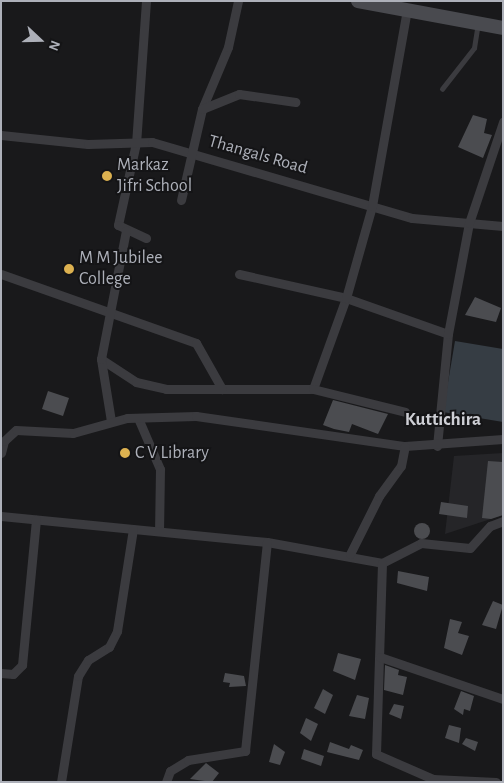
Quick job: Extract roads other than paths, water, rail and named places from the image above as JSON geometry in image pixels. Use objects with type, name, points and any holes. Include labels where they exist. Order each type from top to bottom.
[{"type":"main road","points":[[358,1],[503,28]]},
{"type":"street","points":[[146,1],[136,143],[118,224],[126,230],[146,238]]},
{"type":"street","points":[[181,200],[190,152],[202,109],[228,47],[238,1]]},
{"type":"street","points":[[314,390],[346,298],[372,206],[407,10]]},
{"type":"street","points":[[202,109],[239,94],[295,102]]},
{"type":"street","points":[[437,446],[448,334],[469,223],[503,122]]},
{"type":"street","name":"Thangals Road","points":[[1,134],[88,144],[136,143],[190,152],[412,218],[503,226]]},
{"type":"street","points":[[111,421],[101,359],[112,314],[126,230]]},
{"type":"street","points":[[1,274],[196,342],[222,389]]},
{"type":"street","points":[[239,274],[346,298],[448,334]]},
{"type":"street","points":[[101,359],[136,382],[166,389],[314,390],[405,412]]},
{"type":"street","points":[[1,453],[4,441],[16,430],[73,433],[111,421],[196,416],[406,446],[437,446],[503,439]]},
{"type":"street","points":[[138,418],[160,470],[159,531]]},
{"type":"street","points":[[350,554],[379,496],[401,466],[406,446]]},
{"type":"street","points":[[1,516],[268,542],[350,554],[382,563],[420,543],[470,548],[490,526],[503,521]]},
{"type":"street","points":[[1,673],[13,674],[22,665],[36,520]]},
{"type":"street","points":[[61,782],[78,676],[88,660],[109,647],[117,631],[133,529]]},
{"type":"street","points":[[166,782],[170,770],[188,760],[245,751],[268,542]]},
{"type":"street","points":[[382,563],[376,754],[433,779],[496,782]]},
{"type":"street","points":[[380,656],[503,698]]},
{"type":"lane","points":[[442,89],[474,48],[478,23]]},
{"type":"place","name":"Markaz Jifri School","points":[[107,176]]},
{"type":"place","name":"M M Jubilee College","points":[[69,269]]},
{"type":"place","name":"C V Library","points":[[125,453]]},
{"type":"district","name":"Kuttichira","points":[[443,420]]}]
